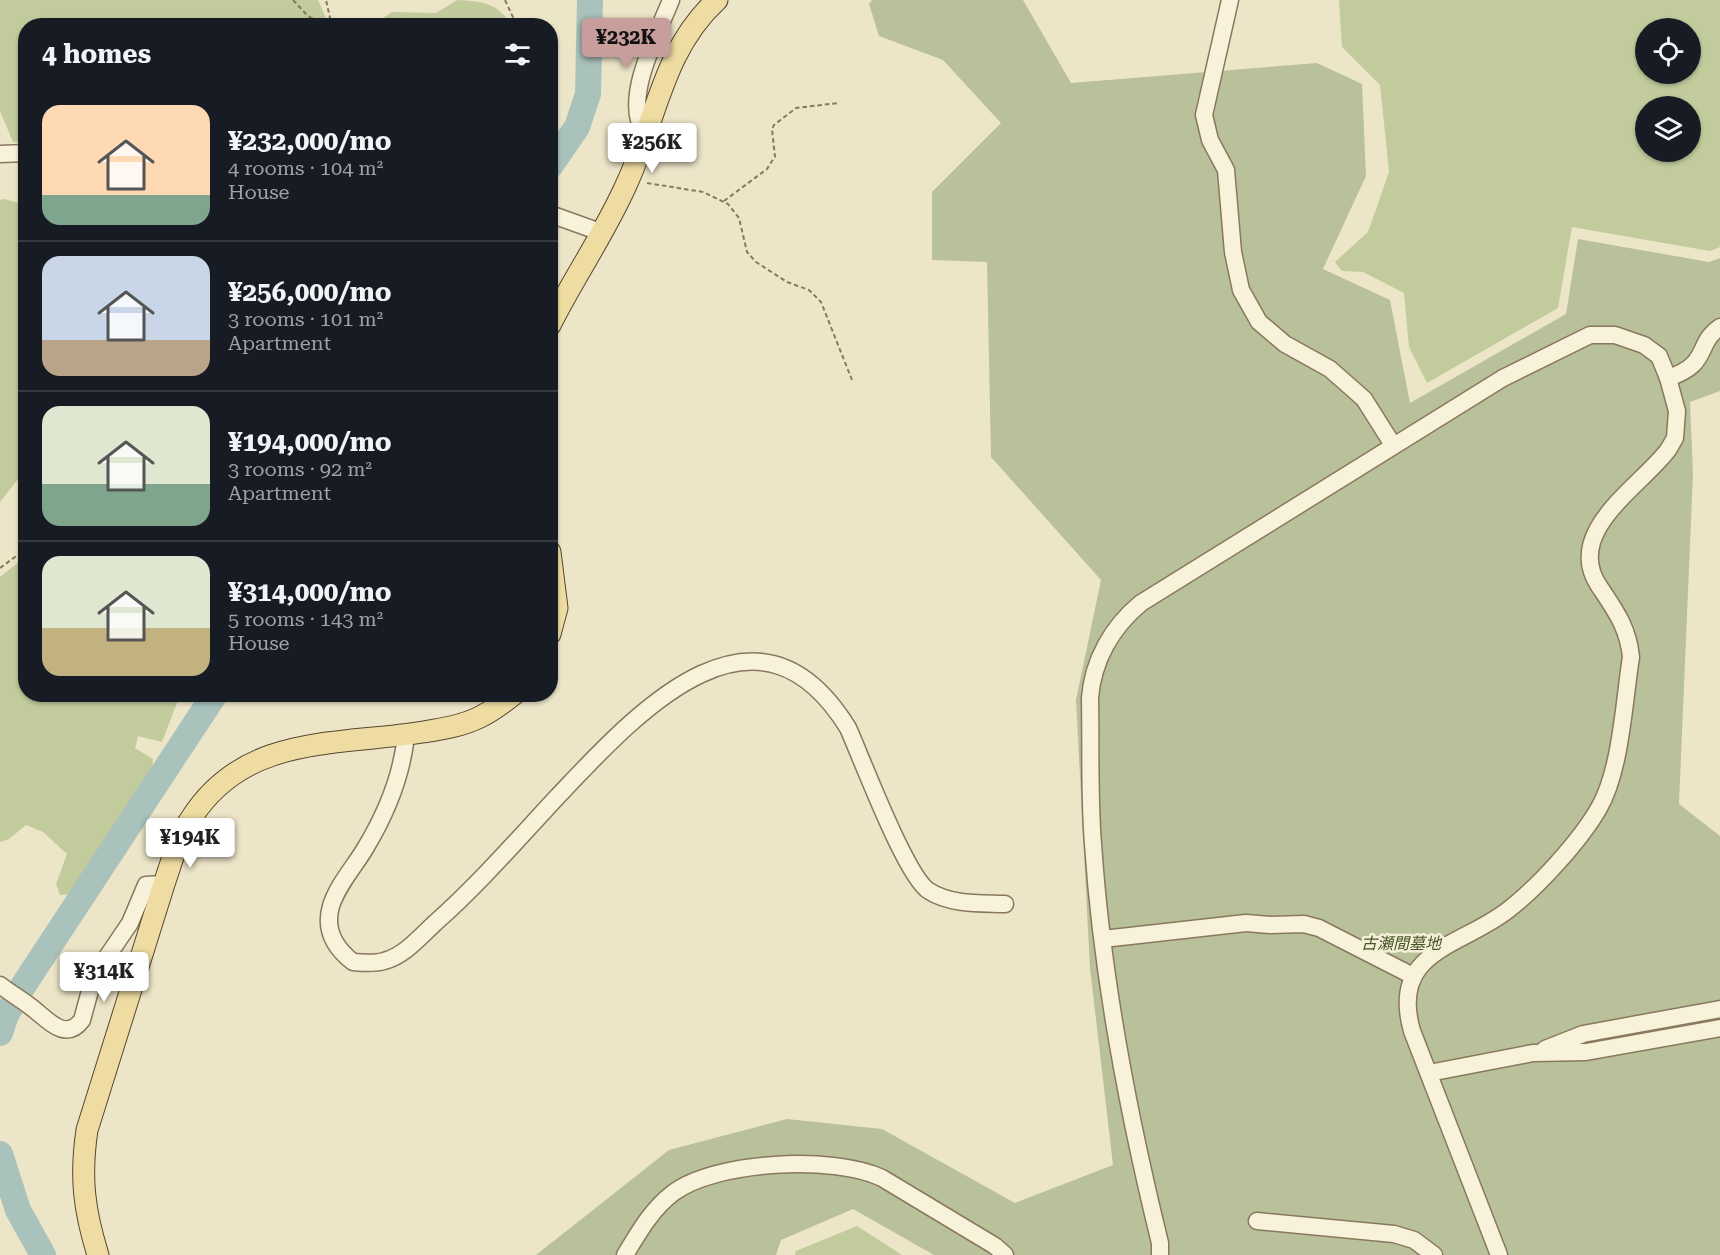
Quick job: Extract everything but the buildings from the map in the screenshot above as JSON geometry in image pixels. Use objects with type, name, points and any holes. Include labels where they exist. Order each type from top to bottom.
[{"type":"main road","points":[[558,311],[603,233],[629,177],[671,61],[695,23],[717,0]]},
{"type":"main road","points":[[98,1255],[83,1198],[87,1130],[164,884],[178,844],[191,818],[210,793],[246,765],[277,752],[308,745],[406,735],[464,723],[480,717],[502,702]]},
{"type":"street","points":[[646,134],[638,124],[637,102],[644,65],[671,0]]},
{"type":"street","points":[[1230,0],[1204,115],[1210,140],[1226,170],[1233,252],[1241,290],[1259,322],[1285,344],[1330,369],[1364,399],[1394,445]]},
{"type":"street","points":[[0,153],[18,153]]},
{"type":"street","points":[[558,217],[603,233]]},
{"type":"street","points":[[1668,378],[1694,366],[1720,327]]},
{"type":"street","points":[[1160,1255],[1160,1243],[1132,1130],[1103,939],[1093,843],[1090,698],[1091,680],[1097,663],[1114,632],[1125,617],[1141,603],[1503,378],[1590,335],[1615,335],[1644,345],[1659,356],[1677,411],[1675,438],[1656,465],[1605,516],[1596,529],[1590,551],[1592,573],[1620,616],[1630,643],[1631,657],[1608,790],[1590,822],[1542,880],[1508,911],[1430,955],[1413,976],[1408,990],[1408,1016],[1499,1255]]},
{"type":"street","points":[[406,735],[397,784],[367,845],[331,907],[331,934],[335,947],[353,962],[385,961],[408,948],[457,904],[616,735],[654,702],[701,673],[729,664],[750,662],[768,663],[805,680],[837,710],[848,728],[909,868],[927,890],[950,900],[1005,904]]},
{"type":"street","points":[[3,987],[52,1026],[68,1030],[77,1027],[94,976],[133,917],[143,889],[146,885],[164,884]]},
{"type":"street","points":[[1103,939],[1246,923],[1270,926],[1304,924],[1319,928],[1413,976]]},
{"type":"street","points":[[1429,1073],[1533,1053],[1584,1034],[1720,1009]]},
{"type":"street","points":[[1533,1053],[1586,1052],[1720,1028]]},
{"type":"street","points":[[625,1255],[649,1217],[661,1203],[680,1188],[702,1177],[747,1168],[827,1164],[866,1170],[882,1178],[995,1246],[1005,1255]]},
{"type":"street","points":[[1257,1221],[1394,1233],[1414,1240],[1434,1255]]},
{"type":"path","points":[[293,0],[312,18]]},
{"type":"path","points":[[326,0],[330,18]]},
{"type":"path","points":[[505,0],[513,18]]},
{"type":"path","points":[[723,201],[767,169],[775,157],[772,129],[774,125],[796,108],[838,103]]},
{"type":"path","points":[[629,177],[703,192],[723,201],[739,218],[747,252],[756,262],[787,282],[809,290],[821,303],[852,381]]},
{"type":"path","points":[[0,568],[18,554]]},
{"type":"green space","points":[[0,0],[318,0],[326,18],[18,18],[18,142],[13,142],[0,111]]},
{"type":"green space","points":[[457,0],[474,1],[495,8],[506,18],[383,18],[392,12],[436,13]]},
{"type":"green space","name":"古瀬間墓地","points":[[872,0],[1023,0],[1071,83],[1317,63],[1362,84],[1366,176],[1323,269],[1390,300],[1410,403],[1566,314],[1578,239],[1709,262],[1720,258],[1720,391],[1690,402],[1693,474],[1679,804],[1720,836],[1720,1255],[934,1255],[853,1209],[781,1240],[776,1255],[536,1255],[669,1150],[787,1119],[882,1129],[1015,1203],[1113,1165],[1090,968],[1076,700],[1101,580],[991,457],[987,262],[932,260],[932,192],[1001,123],[943,60],[879,36],[869,4]]},
{"type":"green space","points":[[1339,0],[1720,0],[1720,247],[1710,251],[1572,227],[1558,308],[1427,383],[1409,347],[1404,293],[1363,272],[1342,271],[1335,262],[1368,232],[1389,172],[1380,85],[1342,47]]},
{"type":"green space","points":[[0,200],[18,203],[18,479],[0,502]]},
{"type":"green space","points":[[18,563],[18,702],[177,702],[162,742],[138,736],[135,748],[153,759],[151,780],[74,894],[60,895],[56,884],[67,854],[43,832],[26,825],[9,839],[0,842],[0,577]]},
{"type":"green space","points":[[857,1226],[902,1255],[795,1255],[796,1251]]},
{"type":"waterway","points":[[558,154],[577,127],[588,94],[590,0]]},
{"type":"waterway","points":[[0,1033],[6,1015],[23,986],[210,702]]},
{"type":"waterway","points":[[0,1154],[18,1210],[43,1255]]}]
